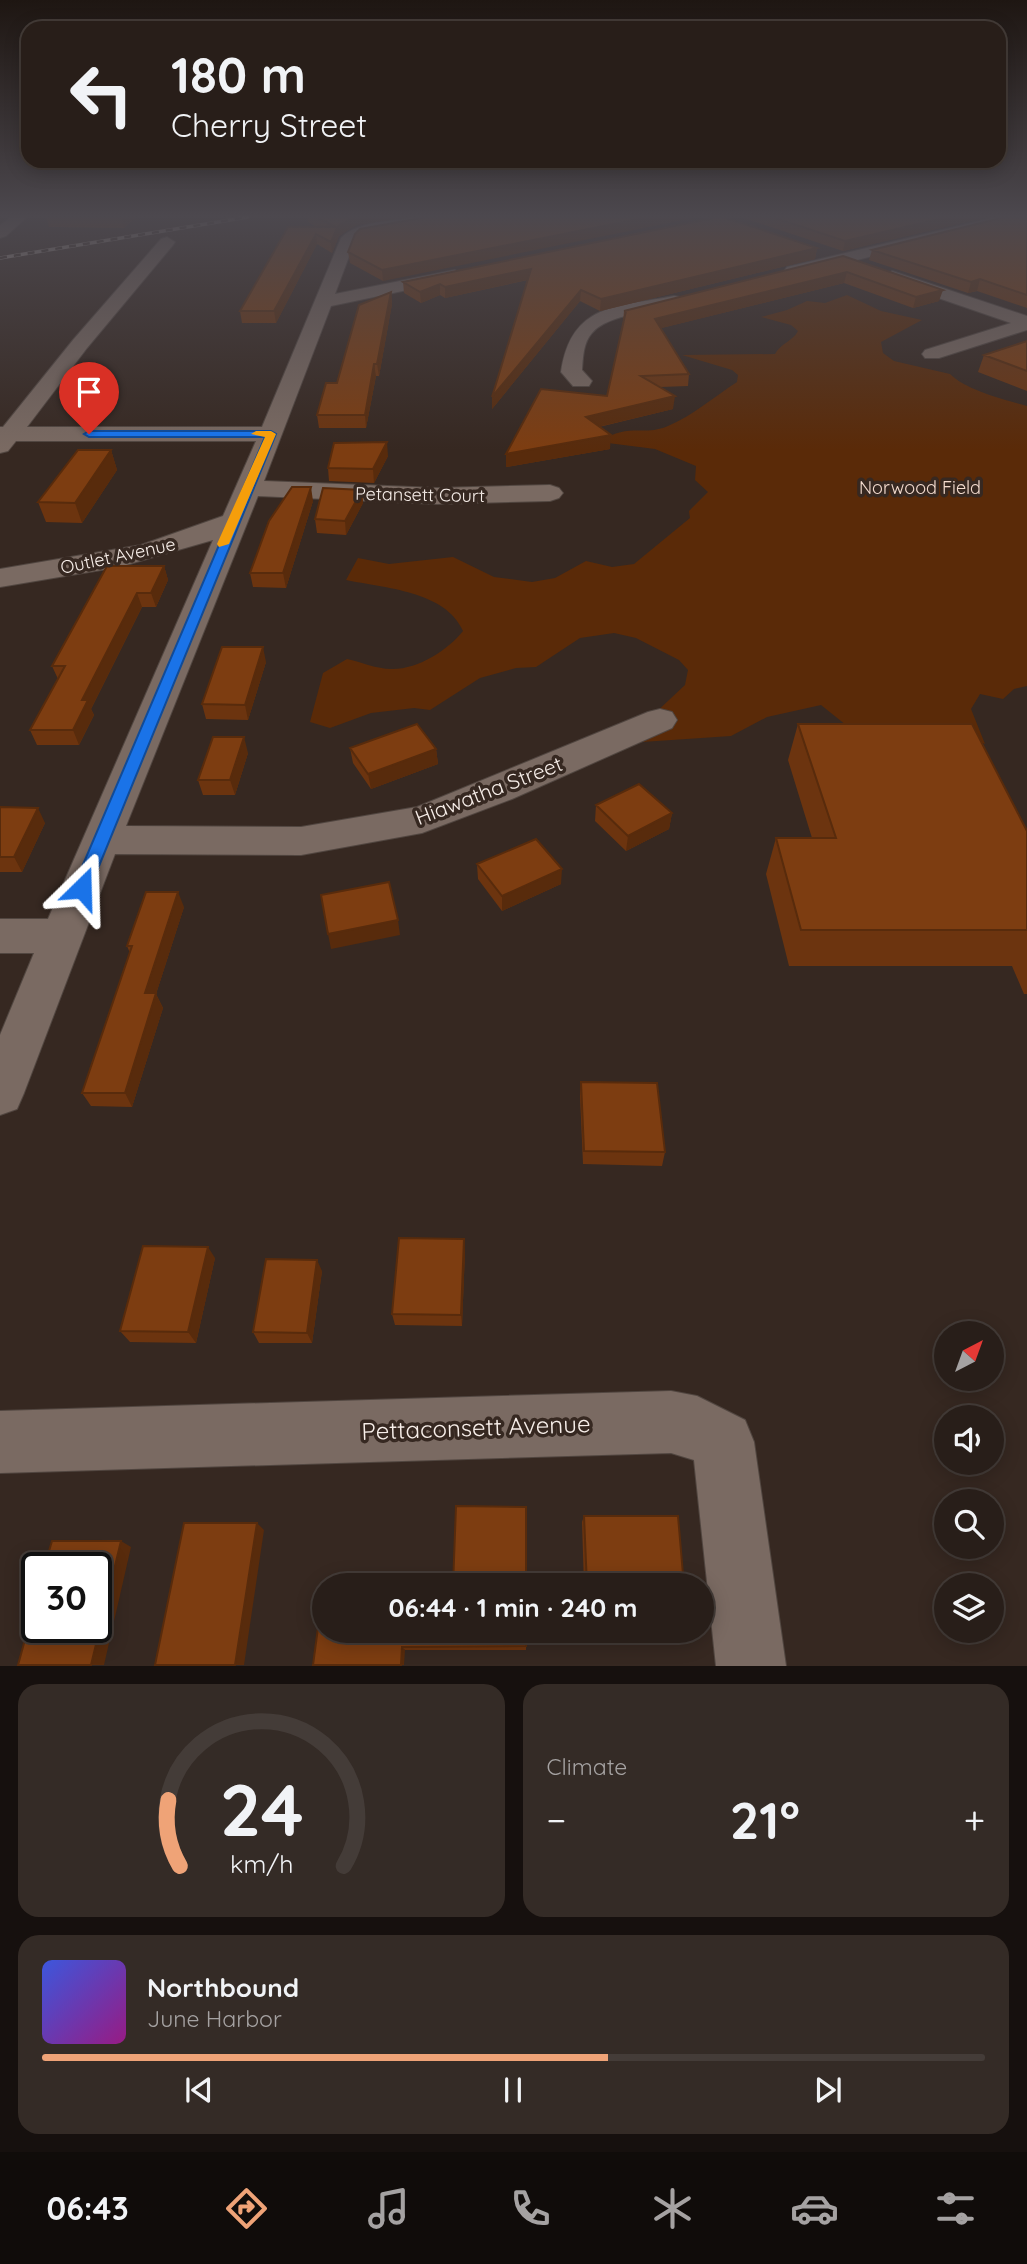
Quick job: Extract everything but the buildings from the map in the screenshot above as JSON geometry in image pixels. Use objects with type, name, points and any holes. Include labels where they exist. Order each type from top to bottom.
[{"type":"street","points":[[4,438],[122,295]]},
{"type":"street","points":[[0,1093],[101,840],[271,434],[325,295]]},
{"type":"street","points":[[322,302],[357,295]]},
{"type":"street","points":[[946,295],[1027,323]]},
{"type":"street","points":[[581,381],[571,372],[574,351],[578,339],[590,324],[693,296]]},
{"type":"street","points":[[990,310],[1027,299]]},
{"type":"street","points":[[932,354],[1027,323]]},
{"type":"street","points":[[4,438],[271,434]]},
{"type":"street","name":"Petansett Court","points":[[249,488],[389,496],[502,496],[550,493]]},
{"type":"street","name":"Outlet Avenue","points":[[0,578],[165,548],[232,522]]},
{"type":"street","name":"Hiawatha Street","points":[[101,840],[301,841],[422,820],[499,790],[660,720]]},
{"type":"street","points":[[0,936],[62,936]]},
{"type":"street","name":"Pettaconsett Avenue","points":[[0,1441],[671,1422],[697,1427],[723,1442],[751,1665]]},
{"type":"green space","name":"Norwood Field","points":[[847,295],[881,311],[922,320],[881,342],[883,353],[894,361],[950,374],[976,390],[1027,406],[1027,686],[1014,689],[1003,699],[980,694],[971,709],[985,744],[936,725],[846,725],[821,705],[767,717],[731,736],[642,742],[636,731],[685,685],[688,670],[679,660],[636,638],[614,633],[580,638],[536,667],[516,668],[480,678],[430,710],[414,708],[371,713],[330,728],[310,722],[323,673],[347,659],[386,669],[411,666],[440,652],[463,631],[455,618],[429,599],[395,589],[346,580],[358,558],[389,564],[453,557],[494,577],[532,582],[555,578],[586,561],[612,567],[634,564],[690,518],[689,511],[708,492],[695,480],[696,466],[655,449],[600,442],[627,431],[668,426],[737,382],[738,375],[732,370],[682,355],[775,354],[798,331],[791,325],[761,317],[807,301],[825,303]]},
{"type":"slow traffic","points":[[223,544],[271,434],[256,434]]},
{"type":"route","points":[[82,888],[232,522],[271,434],[89,434]]}]
